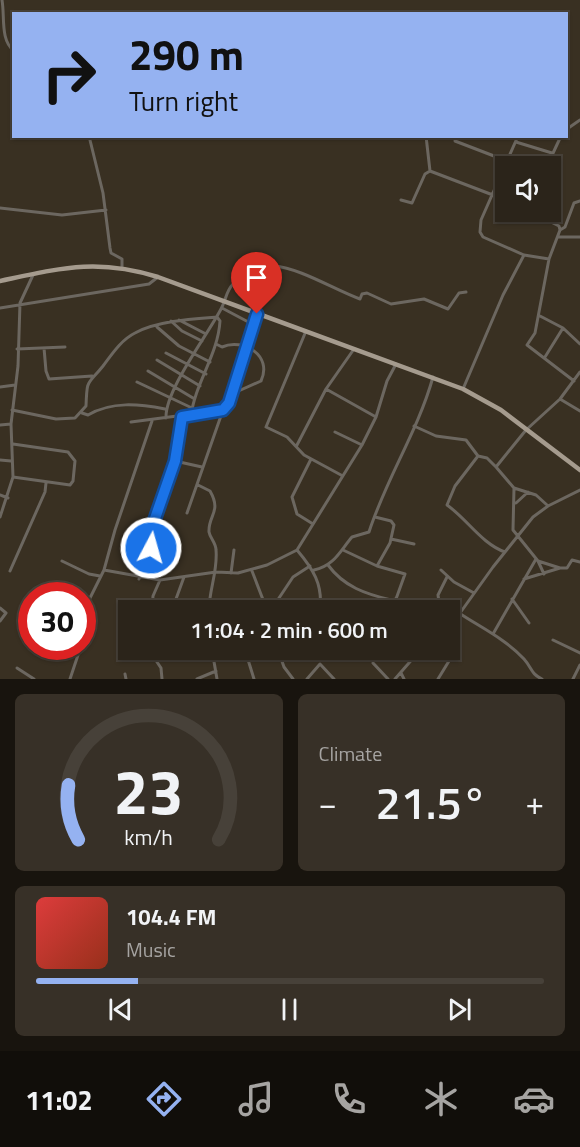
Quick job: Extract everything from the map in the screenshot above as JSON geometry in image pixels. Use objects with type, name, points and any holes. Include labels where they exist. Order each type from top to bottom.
[{"type":"main road","points":[[0,280],[84,265],[122,267],[159,277],[223,305],[257,314],[355,348],[463,389],[501,410],[580,470]]},
{"type":"street","points":[[2,0],[6,21],[4,35],[12,48]]},
{"type":"street","points":[[89,138],[106,210],[111,253],[122,259],[122,267]]},
{"type":"street","points":[[426,138],[430,171]]},
{"type":"street","points":[[456,138],[455,141],[496,156]]},
{"type":"street","points":[[509,156],[517,138]]},
{"type":"street","points":[[551,156],[560,138]]},
{"type":"street","points":[[516,142],[552,153]]},
{"type":"street","points":[[430,171],[493,194]]},
{"type":"street","points":[[400,200],[412,202],[425,174],[430,171]]},
{"type":"street","points":[[495,189],[481,220],[480,232],[483,237],[524,255],[549,259]]},
{"type":"street","points":[[574,381],[527,345],[535,333],[540,316],[549,259],[574,203],[580,201]]},
{"type":"street","points":[[0,207],[62,215],[106,210]]},
{"type":"street","points":[[553,222],[559,226],[560,230]]},
{"type":"street","points":[[558,237],[580,237]]},
{"type":"street","points":[[463,389],[503,295],[524,255]]},
{"type":"street","points":[[166,418],[165,410],[175,387],[217,316],[227,292],[234,284],[251,277],[264,267],[274,266],[325,283],[360,299],[363,294],[367,293],[391,304],[424,299],[448,309],[459,293],[466,292]]},
{"type":"street","points":[[0,517],[13,477],[11,460],[13,444],[10,424],[20,303],[34,273]]},
{"type":"street","points":[[0,308],[149,284],[159,277]]},
{"type":"street","points":[[223,305],[254,325]]},
{"type":"street","points":[[187,513],[223,410],[234,393],[257,314]]},
{"type":"street","points":[[12,410],[56,419],[75,418],[86,406],[87,384],[92,376],[135,332],[171,321],[217,316]]},
{"type":"street","points":[[190,416],[194,398],[206,374],[216,344],[220,321],[217,316]]},
{"type":"street","points":[[540,316],[562,328],[580,344]]},
{"type":"street","points":[[179,320],[206,334]]},
{"type":"street","points":[[171,321],[182,331],[202,341]]},
{"type":"street","points":[[156,327],[179,346],[210,362]]},
{"type":"street","points":[[545,358],[562,328]]},
{"type":"street","points":[[306,331],[266,424],[267,428],[282,433],[311,459],[341,475]]},
{"type":"street","points":[[216,344],[222,346],[231,343],[247,346],[257,352],[263,377],[258,383],[234,393]]},
{"type":"street","points":[[17,349],[65,347]]},
{"type":"street","points":[[44,348],[49,379],[53,381],[92,376]]},
{"type":"street","points":[[297,445],[326,389],[355,348]]},
{"type":"street","points":[[166,353],[206,374]]},
{"type":"street","points":[[157,360],[200,386]]},
{"type":"street","points":[[104,570],[139,579],[159,580],[216,572],[252,571],[287,557],[297,550],[341,475],[362,445],[376,417],[387,381],[396,364]]},
{"type":"street","points":[[148,371],[194,398]]},
{"type":"street","points":[[496,467],[526,430],[560,399],[579,374]]},
{"type":"street","points":[[314,570],[328,565],[352,537],[369,532],[414,426],[427,402],[433,378]]},
{"type":"street","points":[[137,382],[192,408]]},
{"type":"street","points":[[0,387],[15,385]]},
{"type":"street","points":[[326,389],[376,417]]},
{"type":"street","points":[[560,399],[580,411]]},
{"type":"street","points":[[82,413],[88,414],[100,407],[112,405],[145,405],[165,410]]},
{"type":"street","points":[[131,422],[223,410]]},
{"type":"street","points":[[139,579],[150,552],[153,521],[175,461],[182,417]]},
{"type":"street","points":[[96,585],[104,570],[152,421]]},
{"type":"street","points":[[0,425],[10,424]]},
{"type":"street","points":[[414,426],[436,436],[466,440],[478,456],[487,458],[514,488],[536,495],[548,506]]},
{"type":"street","points":[[335,432],[362,445]]},
{"type":"street","points":[[13,444],[68,452],[75,461],[72,484],[46,483],[13,477]]},
{"type":"street","points":[[478,456],[456,486],[447,505],[473,526],[490,545],[505,552]]},
{"type":"street","points":[[311,459],[292,497],[297,514],[313,524]]},
{"type":"street","points":[[0,460],[11,460]]},
{"type":"street","points":[[175,461],[202,467]]},
{"type":"street","points":[[10,571],[45,492],[46,483]]},
{"type":"street","points":[[198,485],[210,491],[216,509],[209,532],[216,548],[216,572],[209,600]]},
{"type":"street","points":[[514,488],[515,504],[511,520],[513,530],[537,560],[544,574]]},
{"type":"street","points":[[460,612],[533,517],[548,506],[580,490]]},
{"type":"street","points":[[515,504],[528,492]]},
{"type":"street","points":[[0,495],[8,498]]},
{"type":"street","points":[[375,517],[393,523],[391,539],[377,566]]},
{"type":"street","points":[[391,539],[414,544]]},
{"type":"street","points":[[231,573],[234,550]]},
{"type":"street","points":[[297,550],[314,570],[320,587],[320,600]]},
{"type":"street","points":[[328,565],[344,583],[379,597],[396,599],[406,576],[399,571],[377,566],[343,550]]},
{"type":"street","points":[[537,560],[560,568],[567,568],[572,560],[580,562]]},
{"type":"street","points":[[492,634],[537,560]]},
{"type":"street","points":[[62,561],[89,574],[100,576]]},
{"type":"street","points":[[278,600],[293,577],[310,566]]},
{"type":"street","points":[[524,579],[560,568]]},
{"type":"street","points":[[441,570],[447,577],[474,593]]},
{"type":"street","points":[[252,571],[263,600]]},
{"type":"street","points":[[176,600],[184,577]]},
{"type":"street","points":[[439,600],[438,595],[447,577]]},
{"type":"street","points":[[153,600],[159,580]]},
{"type":"street","points":[[512,599],[529,623]]},
{"type":"street","points":[[0,608],[6,613],[0,621]]},
{"type":"street","points":[[460,614],[492,634],[524,659],[533,675],[542,679]]},
{"type":"street","points":[[553,640],[580,653]]},
{"type":"street","points":[[70,679],[76,660]]},
{"type":"street","points":[[155,660],[160,668],[162,679]]},
{"type":"street","points":[[214,660],[217,679]]},
{"type":"street","points":[[248,660],[254,679]]},
{"type":"street","points":[[282,660],[293,679]]},
{"type":"street","points":[[395,679],[411,660]]},
{"type":"street","points":[[438,679],[449,660]]},
{"type":"street","points":[[373,663],[388,679]]},
{"type":"street","points":[[307,679],[320,664],[334,679]]},
{"type":"street","points":[[573,679],[580,664]]},
{"type":"street","points":[[17,668],[34,679]]},
{"type":"street","points":[[197,679],[216,671]]},
{"type":"street","points":[[400,673],[404,679]]},
{"type":"street","points":[[125,674],[126,679]]},
{"type":"route","points":[[151,548],[151,530],[175,461],[182,417],[223,410],[229,403],[257,314]]}]
